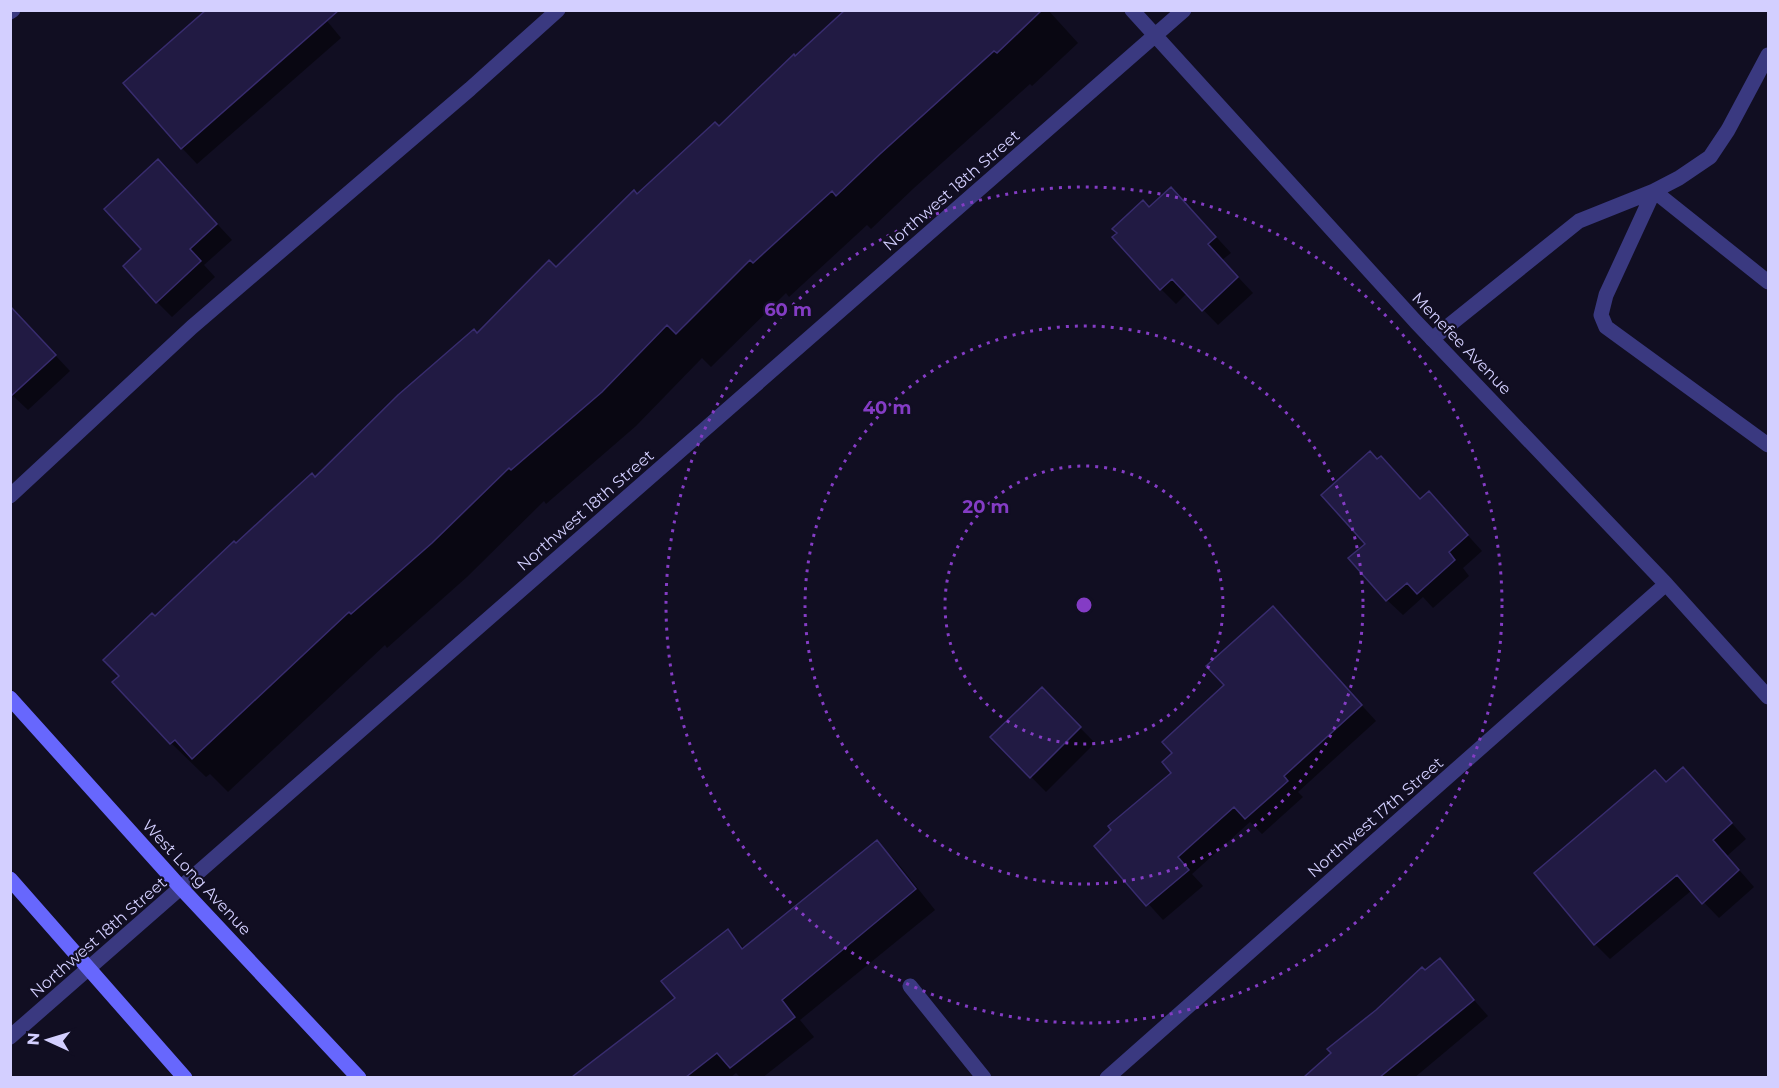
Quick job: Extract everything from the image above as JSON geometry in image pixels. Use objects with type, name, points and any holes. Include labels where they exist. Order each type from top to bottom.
[{"type":"main road","name":"West Long Avenue","points":[[10,698],[181,888],[359,1077]]},
{"type":"main road","points":[[10,879],[185,1077]]},
{"type":"street","points":[[10,496],[192,327],[470,89],[558,10]]},
{"type":"street","name":"Menefee Avenue","points":[[1132,10],[1432,339],[1666,584],[1768,697]]},
{"type":"street","name":"Northwest 18th Street","points":[[10,1037],[1184,10]]},
{"type":"street","points":[[1432,339],[1579,221],[1654,191],[1710,157],[1728,130],[1768,55]]},
{"type":"street","points":[[1654,191],[1768,282]]},
{"type":"street","points":[[1654,191],[1606,295],[1601,315],[1606,327],[1768,445]]},
{"type":"street","name":"Northwest 17th Street","points":[[1107,1077],[1666,584]]},
{"type":"street","points":[[910,986],[984,1077]]},
{"type":"building","points":[[206,10],[339,10],[181,149],[123,83]]},
{"type":"building","points":[[845,10],[1042,10],[836,196],[832,191],[753,263],[750,260],[676,334],[667,325],[602,392],[511,470],[509,468],[432,543],[351,614],[349,612],[192,759],[175,740],[170,744],[112,682],[119,676],[103,660],[152,613],[155,616],[234,541],[236,543],[312,473],[315,477],[398,395],[474,329],[477,333],[549,260],[556,267],[634,190],[637,194],[715,122],[719,126],[794,54],[795,56]]},
{"type":"building","points":[[158,159],[217,224],[190,249],[201,261],[156,303],[123,266],[141,249],[104,209]]},
{"type":"building","points":[[1171,187],[1216,237],[1208,244],[1238,277],[1202,311],[1172,279],[1160,290],[1112,237],[1117,233],[1112,229],[1143,200],[1149,207]]},
{"type":"building","points":[[10,306],[56,355],[10,397]]},
{"type":"building","points":[[1370,451],[1377,459],[1381,456],[1420,499],[1429,491],[1468,535],[1449,552],[1455,560],[1417,594],[1407,583],[1386,601],[1348,558],[1365,544],[1321,495]]},
{"type":"building","points":[[1273,606],[1362,705],[1284,776],[1288,781],[1245,819],[1234,807],[1178,857],[1189,870],[1146,906],[1094,846],[1111,830],[1108,826],[1171,773],[1162,762],[1172,753],[1162,742],[1224,685],[1206,666]]},
{"type":"building","points":[[1042,687],[1081,727],[1030,778],[990,737]]},
{"type":"building","points":[[1683,767],[1732,823],[1713,840],[1739,870],[1702,904],[1677,875],[1594,945],[1534,873],[1655,770],[1666,782]]},
{"type":"building","points":[[877,840],[916,889],[782,1000],[795,1017],[730,1068],[717,1053],[686,1077],[572,1077],[675,998],[661,981],[728,929],[742,949]]},
{"type":"building","points":[[1440,958],[1474,1000],[1380,1077],[1304,1077],[1331,1053],[1327,1049],[1376,1010],[1422,967],[1425,970]]}]
